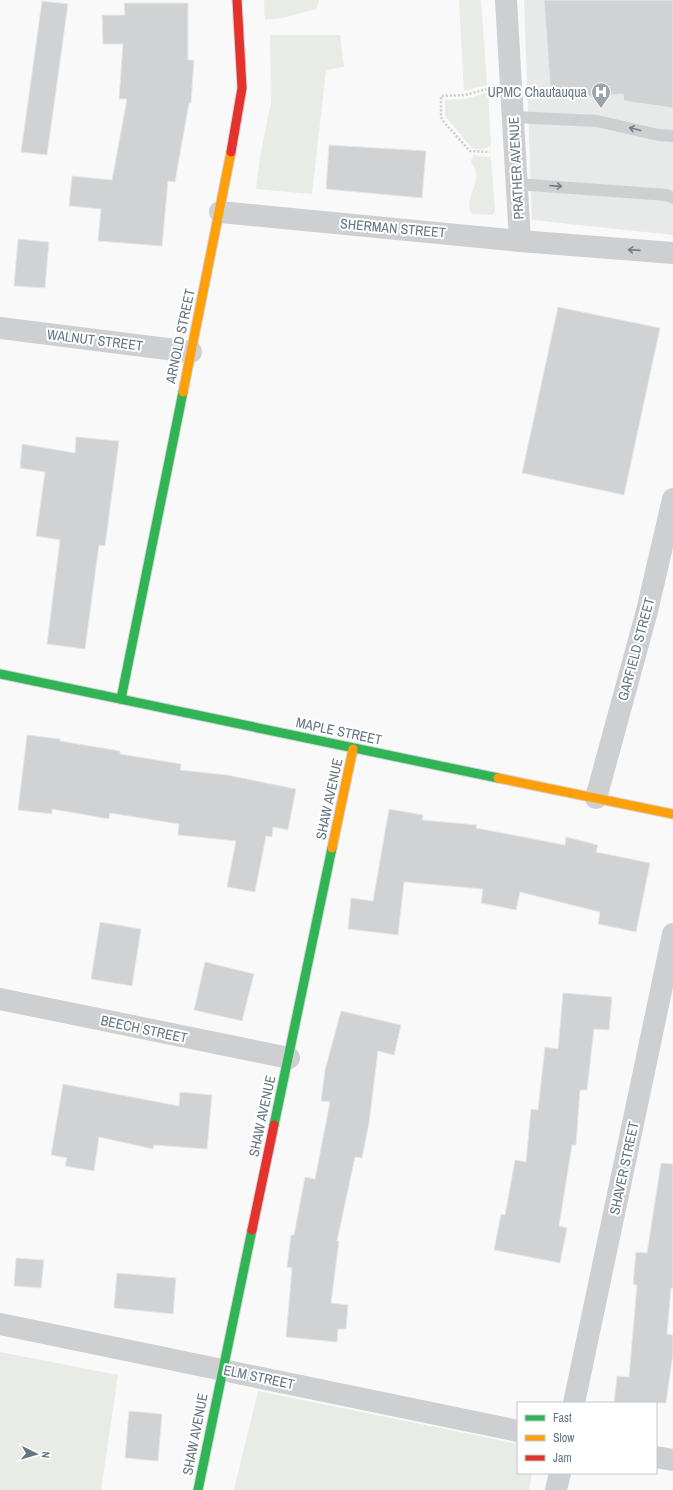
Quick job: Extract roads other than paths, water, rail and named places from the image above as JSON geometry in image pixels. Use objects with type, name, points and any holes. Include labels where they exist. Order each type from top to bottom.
[{"type":"street","name":"ARNOLD STREET","points":[[121,699],[220,212],[242,88],[237,0]]},
{"type":"street","name":"PRATHER AVENUE","points":[[506,0],[520,241]]},
{"type":"street","name":"SHERMAN STREET","points":[[220,212],[520,241],[673,253]]},
{"type":"street","name":"WALNUT STREET","points":[[0,328],[191,352]]},
{"type":"street","name":"GARFIELD STREET","points":[[596,798],[647,611],[673,499]]},
{"type":"street","name":"MAPLE STREET","points":[[0,674],[354,749],[673,814]]},
{"type":"street","name":"SHAW AVENUE","points":[[198,1490],[222,1369],[354,749]]},
{"type":"street","name":"SHAVER STREET","points":[[574,1402],[673,934]]},
{"type":"street","name":"BEECH STREET","points":[[0,999],[289,1058]]},
{"type":"street","name":"ELM STREET","points":[[0,1324],[517,1430]]},
{"type":"street","points":[[657,1457],[673,1460]]},
{"type":"street","points":[[556,1490],[560,1474]]},
{"type":"lane","points":[[513,117],[597,121],[658,135],[673,136]]},
{"type":"lane","points":[[517,184],[657,194],[673,198]]},
{"type":"place","name":"UPMC Chautauqua","points":[[601,109]]}]
